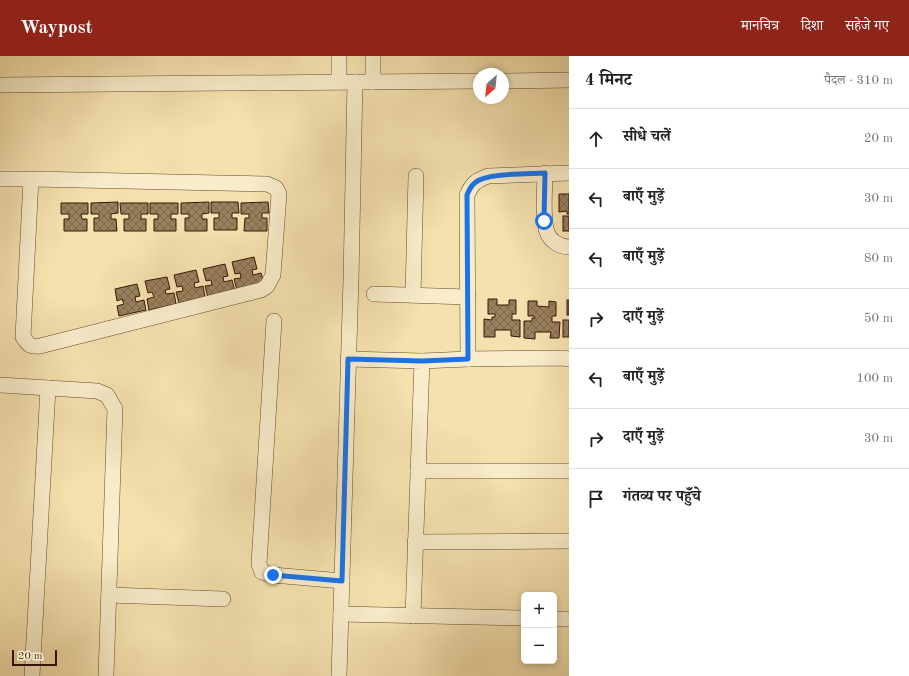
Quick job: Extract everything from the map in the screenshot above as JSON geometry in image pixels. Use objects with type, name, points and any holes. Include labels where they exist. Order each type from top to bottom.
[{"type":"street","points":[[339,56],[339,82]]},
{"type":"street","points":[[373,56],[373,82]]},
{"type":"street","points":[[509,81],[569,80]]},
{"type":"street","points":[[0,85],[473,81]]},
{"type":"street","points":[[339,676],[355,82]]},
{"type":"street","points":[[545,173],[544,221],[547,233],[552,240],[560,245],[569,247]]},
{"type":"street","points":[[468,359],[467,195],[471,187],[477,181],[488,176],[569,173]]},
{"type":"street","points":[[413,296],[416,176]]},
{"type":"street","points":[[0,179],[31,179],[267,184],[276,188],[279,194],[273,276],[267,286],[261,290],[40,346],[34,347],[28,345],[23,337],[31,179]]},
{"type":"street","points":[[374,294],[468,297]]},
{"type":"street","points":[[274,320],[259,564],[262,572],[273,575],[342,581]]},
{"type":"street","points":[[348,359],[422,361],[468,359],[569,359]]},
{"type":"street","points":[[413,616],[422,361]]},
{"type":"street","points":[[0,386],[97,391],[107,395],[115,409],[106,676]]},
{"type":"street","points":[[32,676],[48,388]]},
{"type":"street","points":[[418,471],[569,471]]},
{"type":"street","points":[[416,542],[569,541]]},
{"type":"street","points":[[109,595],[223,599]]},
{"type":"street","points":[[341,614],[521,618]]},
{"type":"street","points":[[557,619],[569,619]]},
{"type":"building","points":[[559,194],[569,194],[569,214],[567,214],[567,211],[559,212]]},
{"type":"building","points":[[118,202],[118,213],[111,214],[111,219],[116,219],[117,231],[94,231],[94,218],[99,218],[99,214],[91,214],[91,203]]},
{"type":"building","points":[[209,202],[209,213],[202,214],[202,219],[207,219],[207,231],[185,231],[185,218],[189,218],[189,214],[181,214],[181,203]]},
{"type":"building","points":[[211,202],[238,202],[239,213],[232,213],[232,218],[237,218],[237,230],[214,230],[214,218],[219,218],[219,213],[211,213]]},
{"type":"building","points":[[268,202],[269,213],[262,213],[262,218],[267,218],[267,231],[244,231],[245,218],[249,218],[249,214],[241,214],[241,203]]},
{"type":"building","points":[[61,203],[88,203],[88,214],[81,214],[82,219],[87,219],[87,231],[64,231],[64,219],[69,219],[69,214],[61,214]]},
{"type":"building","points":[[120,203],[148,203],[148,214],[141,214],[141,219],[146,219],[146,231],[124,231],[124,219],[129,219],[129,214],[121,214]]},
{"type":"building","points":[[150,203],[178,203],[178,214],[171,214],[171,219],[176,219],[176,231],[154,231],[154,219],[158,219],[158,214],[150,214]]},
{"type":"building","points":[[563,216],[569,216],[569,231],[563,231]]},
{"type":"building","points":[[254,257],[257,269],[252,270],[253,275],[261,273],[264,284],[237,290],[234,279],[241,278],[240,273],[235,274],[232,262]]},
{"type":"building","points":[[225,264],[228,276],[223,277],[224,282],[232,280],[235,291],[208,297],[205,286],[212,285],[211,280],[206,281],[203,269]]},
{"type":"building","points":[[196,270],[199,282],[194,283],[195,288],[203,286],[205,297],[179,303],[176,292],[183,291],[182,286],[177,287],[174,275]]},
{"type":"building","points":[[167,277],[170,289],[165,290],[166,294],[174,293],[176,304],[149,310],[147,299],[154,297],[152,292],[148,293],[145,281]]},
{"type":"building","points":[[137,284],[140,296],[135,297],[136,302],[144,300],[146,310],[119,316],[117,306],[124,304],[122,299],[117,301],[115,289]]},
{"type":"building","points":[[488,299],[497,299],[497,305],[509,305],[509,300],[516,300],[516,314],[512,314],[512,320],[520,320],[520,337],[511,336],[511,330],[495,330],[495,337],[484,337],[484,319],[492,320],[492,317],[495,317],[495,314],[488,314]]},
{"type":"building","points":[[567,300],[569,300],[569,315],[567,315]]},
{"type":"building","points":[[528,301],[537,301],[537,306],[549,307],[549,301],[556,302],[556,316],[552,316],[552,322],[560,322],[559,338],[550,338],[551,332],[535,332],[535,339],[524,338],[524,321],[532,321],[532,318],[535,318],[534,316],[528,316]]},
{"type":"building","points":[[563,320],[569,320],[569,337],[563,337]]},
{"type":"route","points":[[273,575],[342,581],[348,359],[422,361],[468,359],[467,195],[471,187],[477,181],[488,176],[545,173],[544,221]]}]
